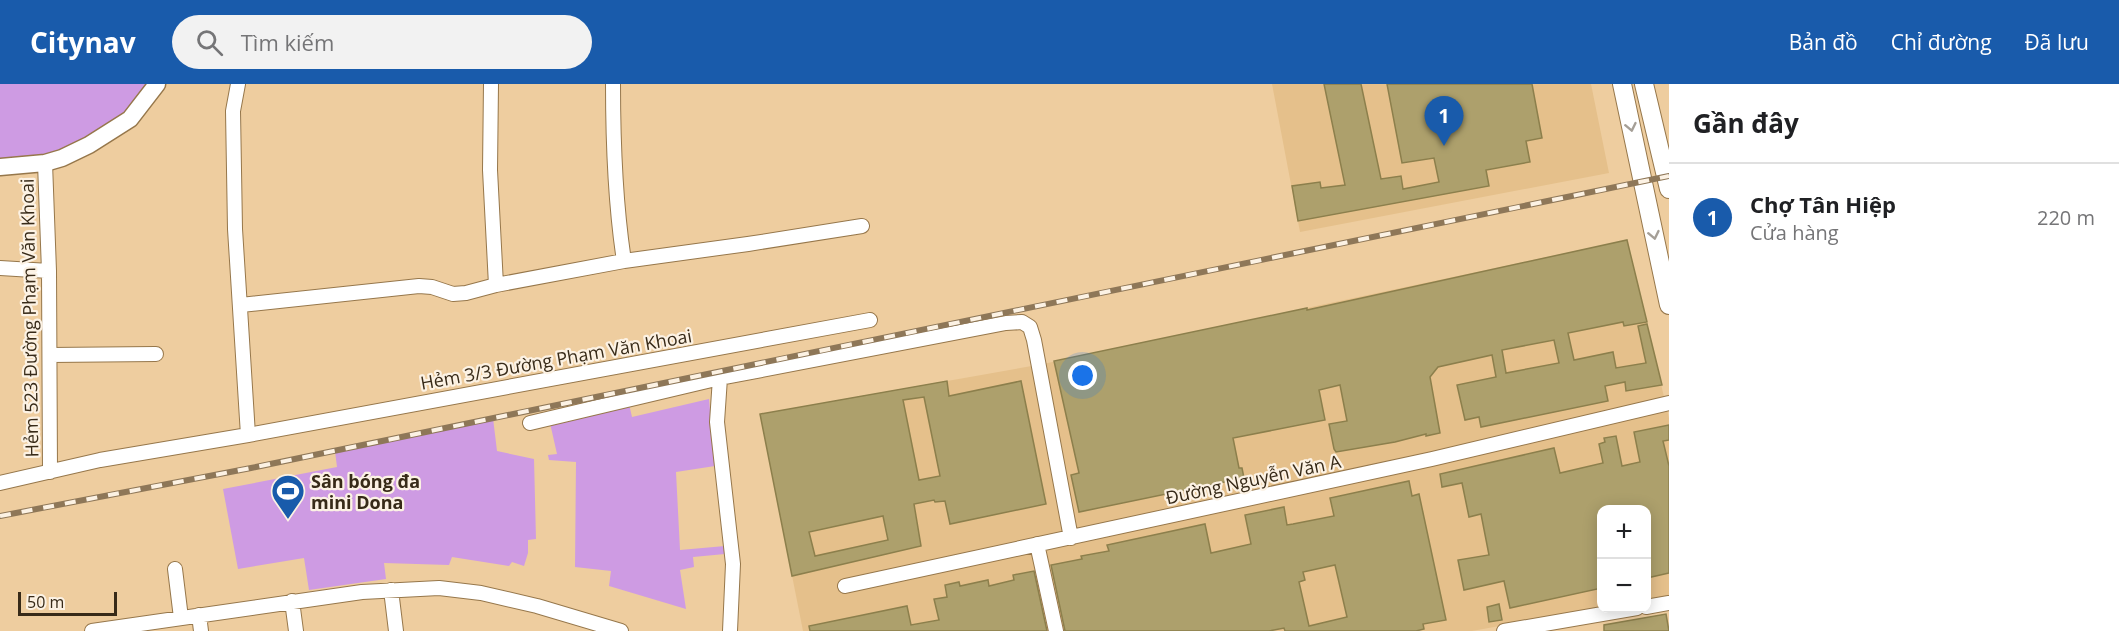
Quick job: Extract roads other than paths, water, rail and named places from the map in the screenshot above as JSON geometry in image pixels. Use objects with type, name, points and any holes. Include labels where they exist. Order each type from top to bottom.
[{"type":"main road","points":[[1622,84],[1669,305]]},
{"type":"main road","points":[[1642,177],[1668,176],[1644,84]]},
{"type":"street","points":[[0,167],[45,163],[62,158],[89,145],[130,118],[157,84]]},
{"type":"street","points":[[237,84],[233,111],[235,229],[244,401],[248,435]]},
{"type":"street","points":[[490,84],[490,170],[496,285]]},
{"type":"street","points":[[613,84],[618,223],[624,261]]},
{"type":"street","name":"Hẻm 523 Đường Phạm Văn Khoai","points":[[45,163],[49,271],[50,472]]},
{"type":"street","points":[[240,305],[419,286],[432,287],[453,294],[466,293],[496,285],[624,261],[862,226]]},
{"type":"street","points":[[0,268],[49,271]]},
{"type":"street","name":"Hẻm 3/3 Đường Phạm Văn Khoai","points":[[0,483],[100,460],[248,435],[870,320]]},
{"type":"street","points":[[530,423],[720,378],[1006,323],[1022,322],[1030,327],[1034,340],[1071,538]]},
{"type":"street","points":[[50,355],[156,354]]},
{"type":"street","points":[[720,378],[717,422],[733,564],[730,631]]},
{"type":"street","name":"Đường Nguyễn Văn A","points":[[845,586],[1432,459],[1669,403]]},
{"type":"street","points":[[1037,544],[1056,631]]},
{"type":"street","points":[[175,569],[181,618]]},
{"type":"street","points":[[92,631],[362,592],[439,588],[481,593],[537,606],[621,631]]},
{"type":"street","points":[[391,590],[396,631]]},
{"type":"street","points":[[292,601],[296,631]]},
{"type":"street","points":[[1651,606],[1669,603]]},
{"type":"street","points":[[1504,631],[1613,613]]},
{"type":"street","points":[[199,615],[201,631]]},
{"type":"railway","points":[[0,516],[251,468],[1669,176]]},
{"type":"place","name":"Chợ Tân Hiệp","points":[[1444,146]]},
{"type":"place","name":"Sân bóng đa mini Dona","points":[[288,520]]}]
